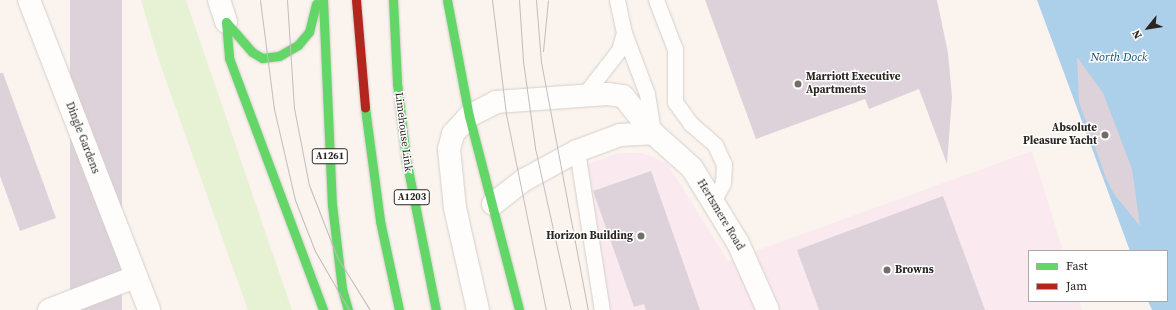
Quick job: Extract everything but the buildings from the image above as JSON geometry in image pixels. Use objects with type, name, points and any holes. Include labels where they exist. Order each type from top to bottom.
[{"type":"highway","points":[[226,22],[252,52],[262,58],[280,56],[298,46],[309,32],[317,0]]},
{"type":"highway","name":"A1261","points":[[323,0],[332,205],[342,289],[348,310]]},
{"type":"highway","name":"A1203","points":[[356,0],[367,137],[380,221],[399,310]]},
{"type":"highway","name":"Limehouse Link","points":[[393,0],[397,84],[406,159],[436,310]]},
{"type":"highway","points":[[447,0],[469,116],[493,204],[519,310]]},
{"type":"highway","points":[[226,22],[229,58],[323,310]]},
{"type":"street","name":"Dingle Gardens","points":[[29,0],[149,310]]},
{"type":"street","points":[[219,0],[226,22]]},
{"type":"street","name":"Hertsmere Road","points":[[469,116],[496,102],[509,99],[584,95],[623,96],[653,133],[692,168],[714,199],[738,243],[768,310]]},
{"type":"street","points":[[469,116],[453,134],[448,149],[455,208],[478,310]]},
{"type":"street","points":[[493,204],[524,180],[577,151],[620,135],[653,133]]},
{"type":"street","points":[[49,310],[77,305],[136,277]]},
{"type":"lane","points":[[617,0],[624,33],[647,94],[653,133]]},
{"type":"lane","points":[[656,0],[675,49],[675,102],[690,123],[715,146],[724,164],[723,183],[714,199]]},
{"type":"lane","points":[[584,95],[616,54],[624,33]]},
{"type":"lane","points":[[577,151],[602,310]]},
{"type":"shaded area","points":[[1032,151],[1063,250],[1028,250],[1028,302],[1079,302],[1082,310],[597,310],[573,170],[618,153],[643,153],[667,163],[728,261]]},
{"type":"green space","points":[[141,0],[186,0],[292,310],[248,310],[158,58]]},
{"type":"water","name":"North Dock","points":[[1037,0],[1176,0],[1176,310],[1152,310],[1148,302],[1168,302],[1168,250],[1130,250]]},
{"type":"tram line","points":[[260,0],[274,109],[295,200],[315,251],[349,310]]},
{"type":"tram line","points":[[287,0],[294,108],[309,185],[337,257],[370,310]]},
{"type":"tram line","points":[[492,0],[506,114],[546,310]]},
{"type":"tram line","points":[[519,0],[523,61],[535,148],[571,310]]},
{"type":"tram line","points":[[536,0],[541,62],[588,310]]},
{"type":"tram line","points":[[543,51],[548,0]]},
{"type":"traffic: fast","points":[[323,0],[332,205],[342,289],[348,310]]},
{"type":"traffic: fast","points":[[393,0],[397,83],[406,159],[436,310]]},
{"type":"traffic: fast","points":[[447,0],[469,116],[519,310]]},
{"type":"traffic: fast","points":[[226,22],[252,52],[262,58],[279,56],[298,45],[309,32],[316,4]]},
{"type":"traffic: fast","points":[[226,22],[229,58],[323,310]]},
{"type":"traffic: fast","points":[[365,108],[380,221],[399,310]]},
{"type":"traffic: jam","points":[[356,0],[365,108]]},
{"type":"place","name":"Marriott Executive Apartments","points":[[798,84]]},
{"type":"place","name":"Absolute Pleasure Yacht","points":[[1105,135]]},
{"type":"place","name":"Horizon Building","points":[[641,236]]},
{"type":"place","name":"Browns","points":[[887,270]]}]
